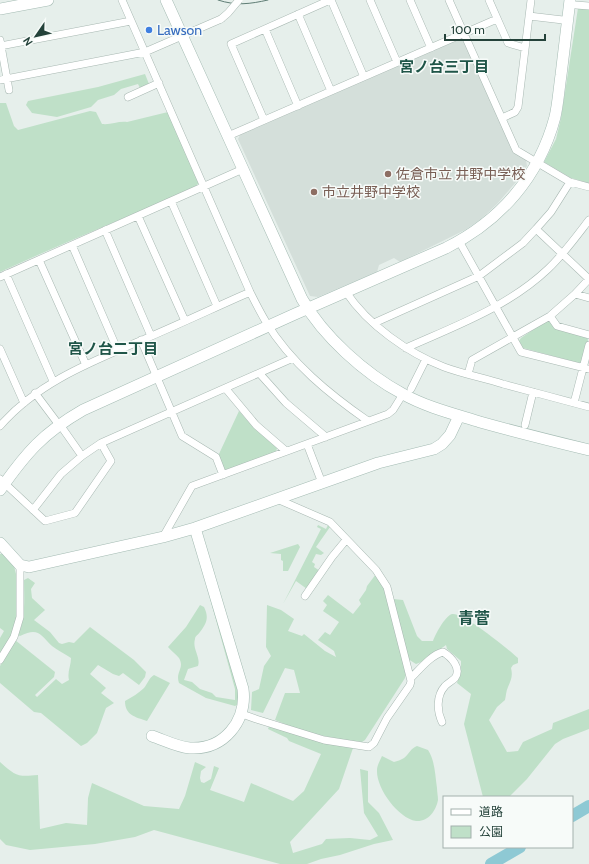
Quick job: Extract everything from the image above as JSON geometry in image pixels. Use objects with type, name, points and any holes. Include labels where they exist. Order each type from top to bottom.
[{"type":"street","points":[[0,9],[48,0]]},
{"type":"street","points":[[122,0],[250,292],[269,326],[293,358],[327,390],[368,421]]},
{"type":"street","points":[[166,0],[307,309],[329,334],[359,364],[378,378],[436,408],[523,434],[589,450]]},
{"type":"street","points":[[4,80],[145,52],[221,19],[239,0]]},
{"type":"street","points":[[264,120],[231,44],[330,0],[364,77]]},
{"type":"street","points":[[370,0],[397,62]]},
{"type":"street","points":[[410,0],[431,48]]},
{"type":"street","points":[[449,0],[516,150],[570,182],[589,187]]},
{"type":"street","points":[[489,0],[508,43],[525,48]]},
{"type":"street","points":[[502,118],[515,112],[518,107],[531,0]]},
{"type":"street","points":[[101,443],[111,461],[75,513],[44,521],[2,484],[46,434],[59,424],[83,410],[459,241],[484,225],[502,209],[521,187],[537,163],[555,116],[573,2],[589,6]]},
{"type":"street","points":[[298,14],[331,91]]},
{"type":"street","points":[[529,16],[564,20]]},
{"type":"street","points":[[228,136],[497,19]]},
{"type":"street","points":[[9,90],[4,80],[0,44],[132,21]]},
{"type":"street","points":[[265,29],[298,106]]},
{"type":"street","points":[[128,97],[159,84]]},
{"type":"street","points":[[53,381],[3,276],[243,169]]},
{"type":"street","points":[[374,323],[479,276],[516,248],[536,229],[554,207],[570,182]]},
{"type":"street","points":[[171,201],[217,306]]},
{"type":"street","points":[[138,216],[185,321]]},
{"type":"street","points":[[406,348],[496,307],[527,286],[547,270],[589,220]]},
{"type":"street","points":[[468,374],[472,360],[550,316],[575,294],[589,279],[536,229]]},
{"type":"street","points":[[105,230],[151,336]]},
{"type":"street","points":[[459,241],[521,352],[586,368]]},
{"type":"street","points":[[72,245],[118,351]]},
{"type":"street","points":[[39,260],[86,365]]},
{"type":"street","points":[[2,420],[53,381],[250,292]]},
{"type":"street","points":[[346,292],[352,302],[374,323],[406,348],[426,359],[468,374],[589,407]]},
{"type":"street","points":[[575,294],[589,298]]},
{"type":"street","points":[[550,316],[557,326],[589,335]]},
{"type":"street","points":[[141,340],[182,436],[216,457],[222,475]]},
{"type":"street","points":[[574,403],[586,368],[589,345]]},
{"type":"street","points":[[0,349],[24,403]]},
{"type":"street","points":[[33,510],[61,474],[82,456],[101,443],[260,374],[293,358]]},
{"type":"street","points":[[163,538],[192,486],[388,414],[407,392],[426,359]]},
{"type":"street","points":[[260,374],[286,404],[326,437]]},
{"type":"street","points":[[226,388],[256,425],[286,451]]},
{"type":"street","points":[[525,425],[533,392]]},
{"type":"street","points":[[36,393],[56,421]]},
{"type":"street","points":[[0,543],[20,565],[29,567],[163,538],[196,528],[378,463],[434,449],[442,444],[450,434],[459,416]]},
{"type":"street","points":[[63,429],[82,456]]},
{"type":"street","points":[[307,444],[322,483]]},
{"type":"street","points":[[242,714],[324,740],[369,746],[374,743],[387,718],[410,685],[411,678],[387,587],[376,570],[330,522],[277,499]]},
{"type":"street","points":[[152,736],[179,746],[189,748],[203,747],[217,742],[230,733],[242,714],[244,698],[243,689],[196,528]]},
{"type":"street","points":[[304,596],[346,540]]},
{"type":"street","points":[[0,660],[14,636],[20,618],[20,565]]},
{"type":"street","points":[[411,678],[430,660],[440,653],[443,652],[455,663],[457,672],[455,677],[444,687],[440,693],[438,702],[442,722]]},
{"type":"shaded area","name":"佐倉市立 井野中学校","points":[[461,39],[463,40],[514,153],[526,160],[527,166],[517,181],[497,204],[480,220],[465,230],[400,262],[394,258],[379,265],[377,272],[318,297],[310,296],[238,139],[240,135]]},
{"type":"green space","points":[[578,8],[589,9],[589,183],[571,178],[544,162],[556,139],[561,118]]},
{"type":"green space","points":[[145,74],[149,84],[140,88],[138,84],[121,89],[114,95],[98,100],[91,107],[57,117],[32,113],[26,105],[28,101],[98,87]]},
{"type":"green space","points":[[0,103],[6,103],[14,126],[18,130],[90,111],[96,112],[102,124],[127,122],[168,112],[198,184],[195,187],[171,198],[0,272]]},
{"type":"green space","points":[[546,321],[586,336],[588,340],[582,362],[579,363],[523,348],[519,341],[521,338]]},
{"type":"green space","points":[[239,411],[254,428],[277,448],[276,452],[227,470],[223,469],[218,456]]},
{"type":"green space","points":[[318,525],[326,529],[328,525],[330,527],[316,547],[324,553],[321,555],[316,554],[312,562],[315,564],[314,567],[320,571],[307,589],[296,581],[283,604],[321,529],[317,527]]},
{"type":"green space","points":[[298,544],[300,547],[288,571],[283,571],[281,554],[270,553]]},
{"type":"green space","points":[[0,554],[5,554],[14,566],[16,574],[17,617],[12,635],[0,655],[0,638],[4,631],[0,628]]},
{"type":"green space","points":[[376,574],[384,588],[406,671],[405,678],[365,740],[362,742],[339,739],[317,734],[275,720],[285,693],[300,693],[294,670],[285,668],[263,713],[251,710],[252,692],[259,689],[264,666],[271,656],[266,647],[267,605],[281,610],[294,619],[288,631],[302,636],[304,634],[325,651],[336,657],[334,651],[318,640],[325,632],[330,635],[339,622],[323,611],[327,605],[323,601],[328,595],[353,614],[361,604],[359,600]]},
{"type":"green space","points":[[28,578],[35,583],[31,589],[32,598],[45,610],[34,620],[50,632],[59,643],[74,643],[90,627],[134,660],[146,672],[145,677],[139,685],[123,673],[119,676],[98,665],[90,674],[106,688],[101,693],[114,703],[106,708],[97,733],[87,743],[81,746],[41,713],[34,712],[0,683],[0,666],[15,640],[55,672],[54,677],[35,695],[37,697],[56,679],[62,684],[69,680],[68,674],[71,658],[52,646],[38,633],[31,632],[20,636],[18,635],[21,628],[23,615],[24,580]]},
{"type":"green space","points":[[208,591],[239,690],[240,703],[235,706],[206,698],[179,683],[178,676],[181,661],[168,647],[186,627],[200,605],[204,607],[206,623],[196,637],[194,643],[199,663],[198,666],[188,669],[184,680],[192,682],[200,689],[212,693],[216,697],[235,700],[235,689]]},
{"type":"green space","points":[[393,599],[403,600],[417,636],[422,641],[433,641],[446,618],[452,614],[458,615],[485,632],[518,658],[518,663],[513,665],[511,668],[512,673],[505,700],[497,707],[489,720],[507,752],[518,751],[523,742],[552,729],[553,723],[589,709],[589,729],[563,739],[555,744],[527,779],[510,796],[483,796],[464,724],[471,694],[457,683],[461,669],[461,661],[447,649],[446,645],[424,661],[416,664],[408,659]]},
{"type":"green space","points":[[154,675],[170,683],[147,721],[132,715],[125,706],[125,701],[142,690]]},
{"type":"green space","points":[[269,726],[353,748],[339,789],[290,842],[293,853],[322,844],[326,839],[350,838],[370,840],[378,836],[364,813],[360,769],[368,771],[368,802],[379,813],[393,840],[374,844],[307,864],[280,864],[154,830],[135,837],[95,844],[30,850],[6,845],[0,839],[0,762],[14,773],[25,776],[38,775],[40,829],[66,823],[87,825],[88,798],[92,783],[144,806],[179,809],[185,796],[195,762],[206,767],[201,771],[200,778],[201,782],[204,783],[211,779],[214,766],[219,768],[210,790],[244,802],[251,783],[293,801],[304,791],[321,754],[289,741],[287,738],[268,729]]},
{"type":"green space","points":[[417,746],[428,750],[432,759],[438,800],[431,815],[420,821],[409,819],[389,801],[380,785],[377,770],[382,756],[394,762],[404,758],[413,748]]},
{"type":"waterway","points":[[573,815],[589,806]]},
{"type":"waterway","points":[[491,864],[518,848]]},
{"type":"tram line","points":[[218,0],[243,4],[268,0]]},
{"type":"place","name":"Lawson","points":[[149,30]]},
{"type":"place","name":"佐倉市立 井野中学校","points":[[388,174]]},
{"type":"place","name":"市立井野中学校","points":[[314,192]]},
{"type":"district","name":"宮ノ台三丁目","points":[[444,67]]},
{"type":"district","name":"宮ノ台二丁目","points":[[113,349]]},
{"type":"district","name":"青菅","points":[[474,618]]}]
